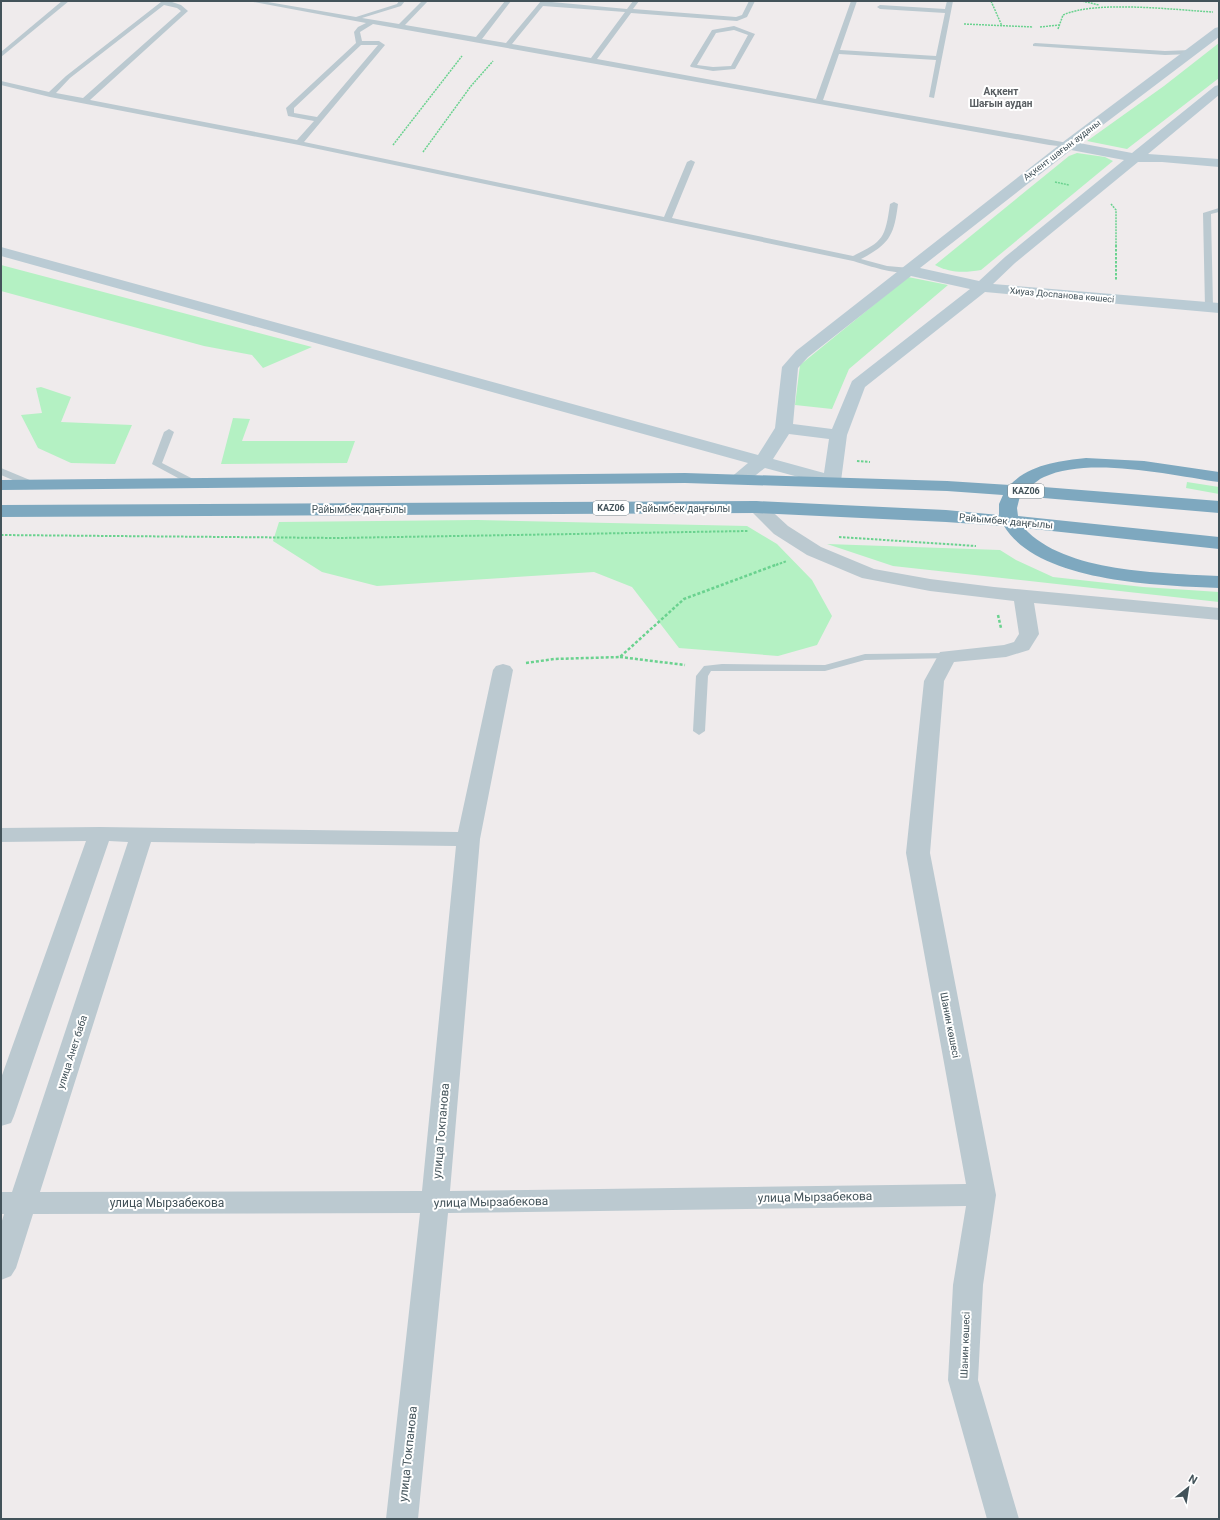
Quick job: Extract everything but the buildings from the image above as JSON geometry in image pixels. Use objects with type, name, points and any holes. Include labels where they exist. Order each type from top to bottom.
[{"type":"highway","points":[[1219,477],[1133,465],[1106,463],[1078,464],[1051,470],[1030,478],[1015,490],[1008,504],[1010,522],[1016,531],[1032,545],[1058,558],[1116,573],[1219,582]]},
{"type":"highway","name":"KАZ06","points":[[1,485],[685,478],[832,481],[947,486],[1041,492],[1219,507]]},
{"type":"highway","name":"Райымбек даңғылы","points":[[1,511],[756,507],[946,516],[1068,526],[1219,543]]},
{"type":"street","name":"Ақкент шағын ауданы","points":[[784,428],[790,367],[802,354],[1027,176],[1219,31]]},
{"type":"street","points":[[1,251],[832,481],[838,436],[858,385],[982,287],[1010,260],[1219,89]]},
{"type":"street","points":[[1068,145],[1135,158],[1162,158],[1219,163]]},
{"type":"street","name":"Хиуаз Доспанова көшесі","points":[[907,270],[982,287],[1214,308]]},
{"type":"street","points":[[738,479],[763,461],[784,428],[838,436]]},
{"type":"street","points":[[756,507],[780,530],[814,551],[868,574],[930,585],[994,593],[1219,614]]},
{"type":"street","points":[[947,656],[1006,651],[1022,646],[1029,634],[1023,596]]},
{"type":"street","name":"Шанин көшесі","points":[[947,656],[934,681],[918,852],[982,1195],[968,1285],[963,1380],[1003,1519]]},
{"type":"street","name":"улица Токпанова","points":[[402,1519],[435,1202],[468,839],[503,670]]},
{"type":"street","points":[[1,835],[100,834],[468,839]]},
{"type":"street","points":[[1,1116],[100,834]]},
{"type":"street","name":"улица Анет баба","points":[[1,1268],[12,1204],[142,835]]},
{"type":"street","name":"улица Мырзабекова","points":[[12,1204],[435,1202],[982,1195]]},
{"type":"lane","points":[[1,55],[66,1]]},
{"type":"lane","points":[[251,1],[374,21],[819,100],[1048,143],[1068,145]]},
{"type":"lane","points":[[356,18],[399,5],[402,1]]},
{"type":"lane","points":[[401,26],[425,1]]},
{"type":"lane","points":[[477,40],[508,1]]},
{"type":"lane","points":[[593,60],[636,1]]},
{"type":"lane","points":[[508,45],[542,2],[630,11],[736,19],[745,16],[752,1]]},
{"type":"lane","points":[[819,100],[854,1]]},
{"type":"lane","points":[[932,97],[950,1]]},
{"type":"lane","points":[[50,94],[68,77],[165,2],[179,6],[185,11],[84,101]]},
{"type":"lane","points":[[880,7],[948,12]]},
{"type":"lane","points":[[734,28],[736,19]]},
{"type":"lane","points":[[359,43],[357,32],[360,28],[374,21]]},
{"type":"lane","points":[[734,28],[752,34],[733,68],[721,70],[704,69],[693,66],[714,31],[734,28]]},
{"type":"lane","points":[[299,143],[319,120],[382,45],[379,43],[359,43],[290,108],[291,114],[319,120]]},
{"type":"lane","points":[[1035,45],[1192,52]]},
{"type":"lane","points":[[836,52],[940,58]]},
{"type":"lane","points":[[1,83],[84,101],[299,143],[854,259],[886,268],[907,270]]},
{"type":"lane","points":[[667,220],[691,162]]},
{"type":"lane","points":[[854,259],[874,249],[883,242],[890,233],[894,204]]},
{"type":"lane","points":[[1214,308],[1207,213],[1219,210]]},
{"type":"lane","points":[[169,432],[157,464],[194,483]]},
{"type":"lane","points":[[1,471],[33,485]]},
{"type":"lane","points":[[699,732],[702,676],[708,668],[722,666],[806,669],[825,668],[865,657],[947,656]]},
{"type":"path","points":[[991,1],[1002,26]]},
{"type":"path","points":[[1082,1],[1102,5],[1219,13]]},
{"type":"path","points":[[1057,47],[1058,25],[1063,14],[1102,5]]},
{"type":"path","points":[[946,23],[1032,27],[1058,25]]},
{"type":"path","points":[[422,152],[471,86],[508,45]]},
{"type":"path","points":[[380,160],[465,52]]},
{"type":"path","points":[[1027,176],[1096,190]]},
{"type":"path","points":[[1110,204],[1116,210],[1115,299]]},
{"type":"path","points":[[1,536],[338,538],[780,530]]},
{"type":"path","points":[[833,536],[976,546]]},
{"type":"path","points":[[620,657],[684,599],[814,551]]},
{"type":"path","points":[[994,593],[1006,651]]},
{"type":"path","points":[[503,670],[517,664],[554,659],[620,657],[708,668]]},
{"type":"green space","points":[[1219,43],[1219,78],[1127,149],[1087,141],[1164,86]]},
{"type":"green space","points":[[1077,153],[1105,157],[1113,161],[981,270],[957,272],[946,270],[935,265],[1069,156]]},
{"type":"green space","points":[[1,265],[312,347],[263,368],[252,355],[204,346],[1,291]]},
{"type":"green space","points":[[908,277],[948,285],[849,369],[832,409],[795,405],[800,365]]},
{"type":"green space","points":[[41,387],[71,397],[61,422],[132,425],[115,464],[71,463],[38,448],[21,415],[42,413],[36,388]]},
{"type":"green space","points":[[233,418],[250,419],[242,441],[355,441],[347,463],[221,464]]},
{"type":"green space","points":[[1187,482],[1219,487],[1219,494],[1186,488]]},
{"type":"green space","points":[[477,520],[747,526],[777,544],[812,580],[832,616],[817,645],[778,656],[679,648],[632,587],[594,572],[377,586],[322,572],[273,541],[279,522]]},
{"type":"green space","points":[[827,544],[1000,550],[1016,560],[1053,577],[1143,587],[1219,592],[1219,602],[893,566]]},
{"type":"district","name":"Ақкент Шағын аудан","points":[[1001,96]]}]
